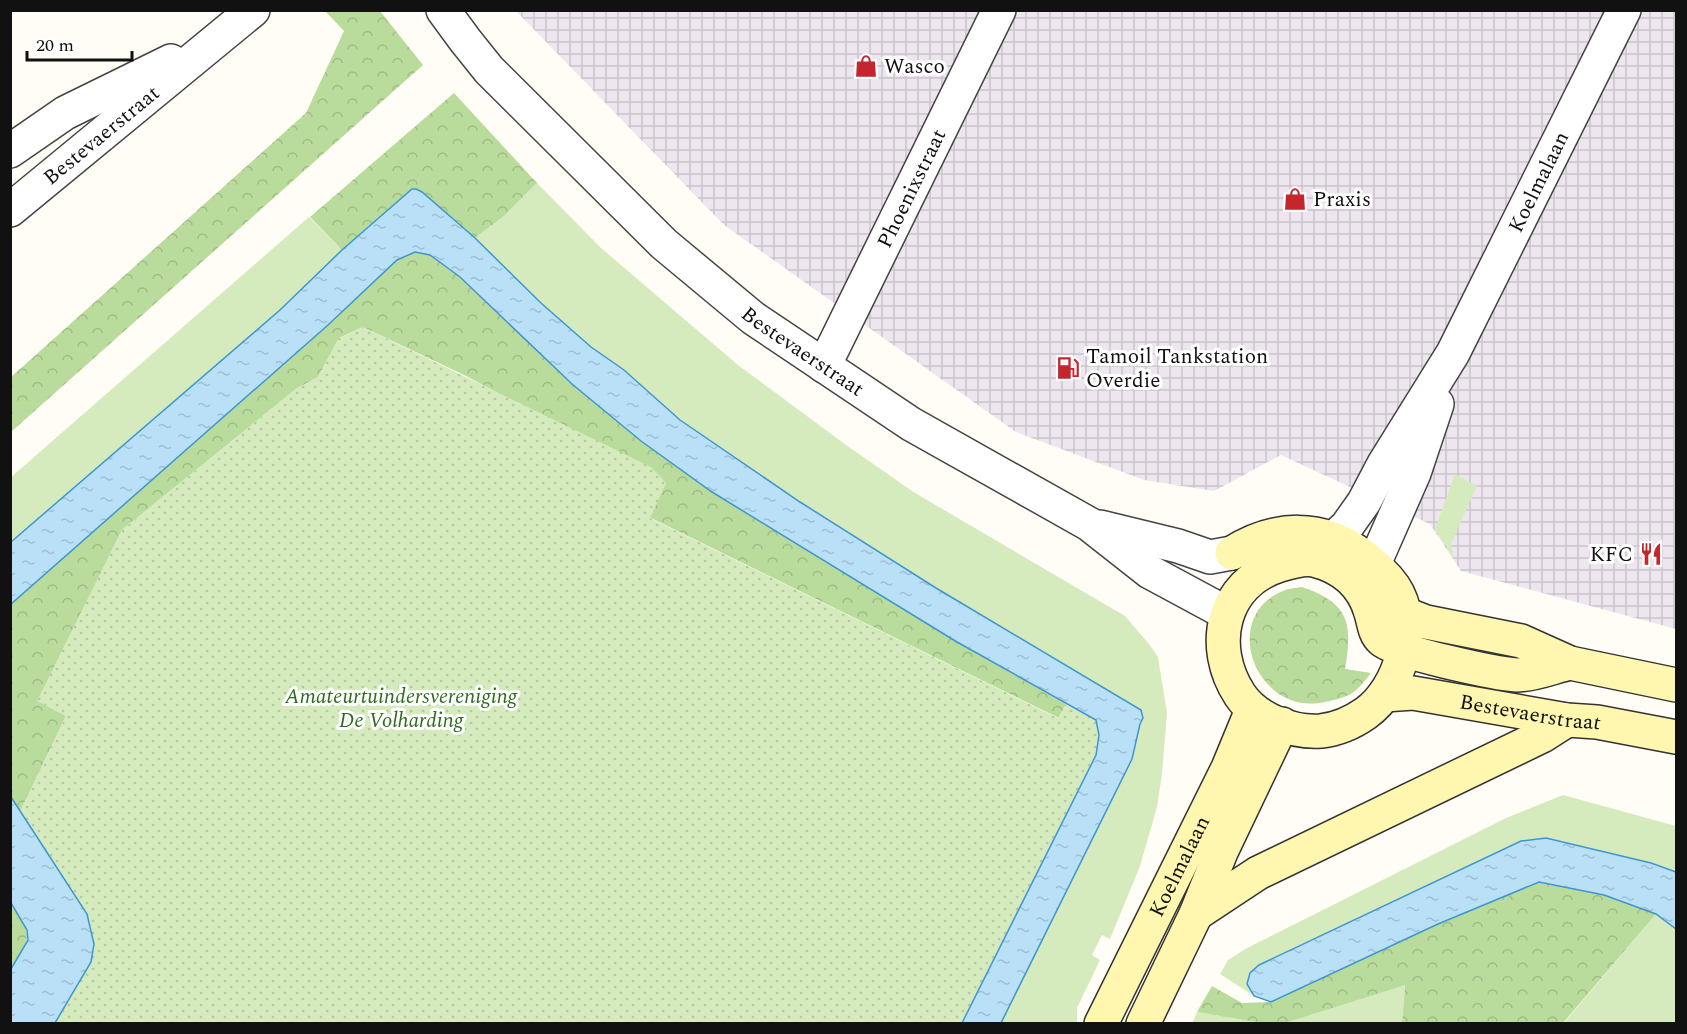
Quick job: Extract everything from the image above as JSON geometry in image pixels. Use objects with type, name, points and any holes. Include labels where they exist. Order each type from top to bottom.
[{"type":"street","name":"Bestevaerstraat","points":[[10,210],[253,10]]},
{"type":"street","name":"Bestevaerstraat","points":[[443,10],[489,70],[664,244],[753,318],[911,424],[1089,524],[1150,572],[1226,613]]},
{"type":"street","name":"Phoenixstraat","points":[[824,366],[999,10]]},
{"type":"street","name":"Koelmalaan","points":[[1334,538],[1347,526],[1364,502],[1384,464],[1454,353],[1624,10]]},
{"type":"street","name":"Bestevaerstraat","points":[[10,151],[65,113],[221,36]]},
{"type":"street","name":"Koelmalaan","points":[[1374,564],[1414,473],[1454,353]]},
{"type":"street","points":[[1089,524],[1178,546],[1210,557],[1232,553],[1262,538],[1277,534],[1313,533],[1334,538],[1352,547],[1374,564],[1395,588],[1403,613],[1404,651],[1399,669],[1384,695],[1371,710],[1355,721],[1338,728],[1309,730],[1261,716],[1252,710],[1237,689],[1227,665],[1224,648],[1226,613],[1239,592],[1252,578],[1269,568],[1310,559],[1335,567],[1358,585],[1366,599],[1381,639],[1404,651]]},
{"type":"street","points":[[1310,559],[1334,538]]},
{"type":"street","name":"Bestevaerstraat","points":[[1403,613],[1426,621],[1521,641],[1570,663],[1677,685]]},
{"type":"street","name":"Bestevaerstraat","points":[[1404,651],[1519,675],[1570,663]]},
{"type":"street","name":"Bestevaerstraat","points":[[1384,695],[1413,693],[1567,720],[1598,722],[1677,737]]},
{"type":"street","name":"Koelmalaan","points":[[1101,1023],[1228,768],[1252,710]]},
{"type":"street","points":[[1196,914],[1268,868],[1542,736],[1567,720]]},
{"type":"street","name":"Koelmalaan","points":[[1143,1023],[1196,914],[1221,852],[1282,724]]},
{"type":"shaded area","points":[[516,11],[1676,11],[1676,629],[1461,571],[1430,524],[1281,455],[1214,491],[1144,480],[1016,432],[724,225]]},
{"type":"green space","points":[[325,11],[380,11],[423,65],[11,432],[11,377],[306,113],[344,31]]},
{"type":"green space","points":[[454,93],[537,183],[504,216],[475,238],[422,192],[412,189],[342,250],[310,217]]},
{"type":"green space","points":[[537,183],[601,248],[738,365],[915,493],[1125,616],[1158,657],[1167,713],[1157,807],[1140,866],[1110,939],[1102,935],[1092,955],[1100,960],[1077,1008],[1077,1023],[1001,1023],[1132,759],[1143,718],[800,502],[680,420],[624,370],[591,347],[541,303],[475,238],[504,216]]},
{"type":"green space","points":[[309,217],[342,250],[280,310],[11,542],[10,478]]},
{"type":"green space","points":[[415,252],[430,255],[460,277],[572,384],[641,441],[712,492],[957,642],[1066,704],[1059,718],[649,517],[666,483],[466,376],[363,327],[339,338],[318,377],[296,389],[122,530],[38,701],[66,716],[20,812],[10,797],[10,604],[328,325],[397,260]]},
{"type":"green space","name":"Amateurtuindersvereniging De Volharding","points":[[363,327],[651,467],[666,483],[650,518],[1058,718],[1066,704],[1096,720],[1099,735],[1096,755],[962,1023],[55,1023],[91,962],[94,944],[87,913],[20,812],[66,716],[37,701],[122,530],[296,389],[318,377],[339,338]]},
{"type":"green space","points":[[1455,474],[1477,486],[1451,544],[1454,559],[1435,529]]},
{"type":"green space","points":[[1302,587],[1330,600],[1344,617],[1348,639],[1345,669],[1371,673],[1357,689],[1345,697],[1325,702],[1300,703],[1280,694],[1264,680],[1254,662],[1250,641],[1253,621],[1264,604],[1285,590]]},
{"type":"green space","points":[[1563,795],[1676,826],[1676,872],[1651,863],[1546,838],[1521,841],[1247,983],[1254,996],[1220,974],[1228,960],[1247,948],[1506,818]]},
{"type":"green space","points":[[1539,882],[1604,895],[1656,914],[1563,1023],[1402,1023],[1405,985],[1285,1023],[1261,1023],[1197,1012],[1212,986],[1242,1003],[1271,1002],[1438,924]]},
{"type":"green space","points":[[10,903],[23,923],[27,936],[23,949],[11,969]]},
{"type":"green space","points":[[1656,914],[1676,929],[1676,1023],[1563,1024]]},
{"type":"green space","points":[[1405,984],[1402,1023],[1285,1023]]},
{"type":"green space","points":[[1197,1012],[1261,1023],[1192,1024]]},
{"type":"water","points":[[412,189],[422,192],[475,238],[541,303],[591,347],[624,370],[680,420],[800,502],[936,588],[1141,710],[1143,718],[1132,759],[1001,1023],[962,1023],[1096,755],[1099,735],[1096,720],[957,642],[712,492],[641,441],[572,384],[460,277],[430,255],[415,252],[397,260],[328,325],[11,604],[11,542],[280,310],[342,250]]},
{"type":"water","points":[[11,797],[87,914],[94,944],[91,962],[55,1023],[11,1023],[11,969],[28,940],[27,930],[11,903]]},
{"type":"water","points":[[1546,838],[1651,863],[1676,872],[1676,929],[1656,914],[1604,895],[1539,882],[1438,924],[1271,1002],[1254,996],[1247,984],[1250,973],[1259,965],[1521,841]]},
{"type":"place","name":"Wasco","points":[[866,66]]},
{"type":"place","name":"Praxis","points":[[1295,199]]},
{"type":"place","name":"Tamoil Tankstation Overdie","points":[[1068,368]]},
{"type":"place","name":"KFC","points":[[1651,554]]}]
